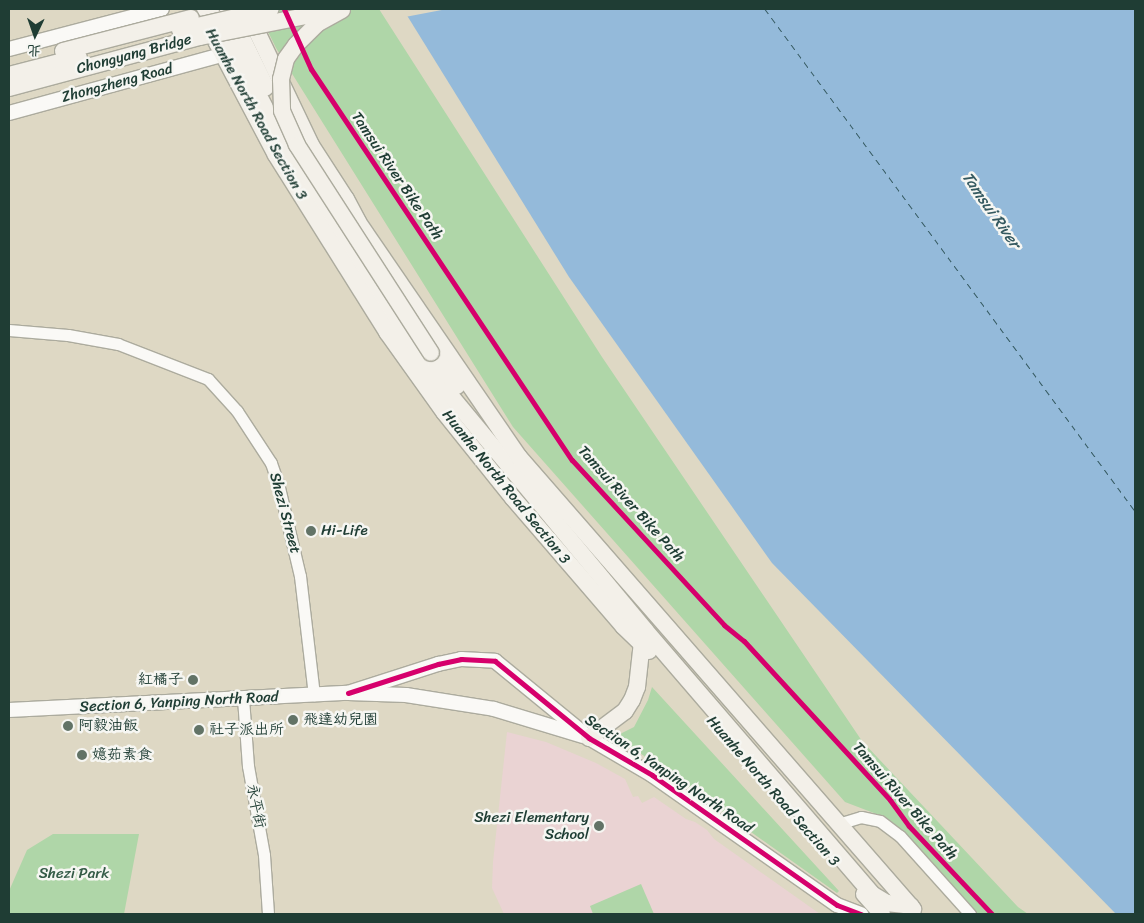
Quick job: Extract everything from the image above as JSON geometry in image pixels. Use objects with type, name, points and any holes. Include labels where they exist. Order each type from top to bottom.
[{"type":"main road","name":"Huanhe North Road Section 3","points":[[199,9],[230,17],[346,199],[358,222],[482,406],[550,495],[838,824],[911,912]]},
{"type":"main road","points":[[205,9],[230,17],[299,173],[431,372],[644,630],[872,894],[887,903],[911,912]]},
{"type":"main road","name":"Chongyang Bridge","points":[[9,75],[230,17],[271,9]]},
{"type":"main road","points":[[345,9],[317,24],[296,45],[286,59],[281,80],[282,111],[297,145],[431,353],[456,385],[482,406]]},
{"type":"main road","name":"Chongyang Bridge","points":[[9,88],[200,37],[230,17],[345,9]]},
{"type":"main road","points":[[9,65],[209,14],[230,17]]},
{"type":"main road","name":"Huanhe North Road Section 3","points":[[230,17],[224,54],[276,155],[387,332],[444,412],[623,626],[642,642],[882,914]]},
{"type":"main road","points":[[9,81],[230,17]]},
{"type":"main road","points":[[9,98],[210,44],[230,17]]},
{"type":"main road","points":[[589,738],[625,710],[632,700],[637,686],[642,642]]},
{"type":"street","points":[[9,49],[162,9]]},
{"type":"street","name":"Zhongzheng Road","points":[[9,112],[224,54]]},
{"type":"street","name":"Shezi Street","points":[[9,330],[68,335],[118,344],[208,379],[236,411],[271,463],[283,501],[300,576],[314,695]]},
{"type":"street","name":"Section 6, Yanping North Road","points":[[348,693],[438,664],[461,660],[495,661],[589,738],[652,775],[837,905],[861,914]]},
{"type":"street","name":"Section 6, Yanping North Road","points":[[9,710],[348,693],[406,695],[490,708],[589,738]]},
{"type":"street","name":"永平街","points":[[242,698],[250,781],[264,855],[268,914]]},
{"type":"street","points":[[838,824],[861,818],[880,821],[900,836],[970,914]]},
{"type":"shaded area","name":"Shezi Elementary School","points":[[507,732],[546,742],[596,763],[625,779],[633,797],[638,796],[642,803],[654,797],[686,819],[695,822],[707,830],[714,839],[820,914],[504,914],[492,888]]},
{"type":"green space","points":[[257,9],[379,9],[602,357],[862,741],[1018,907],[1028,914],[972,914],[879,815],[845,802],[513,427],[276,48]]},
{"type":"green space","points":[[652,687],[839,891],[837,893],[616,736],[634,727],[648,700]]},
{"type":"green space","name":"Shezi Park","points":[[53,834],[139,834],[124,914],[9,914],[9,891],[27,850]]},
{"type":"green space","points":[[641,884],[654,914],[593,914],[590,906]]},
{"type":"water","name":"Tamsui River","points":[[403,9],[1135,9],[1135,914],[1116,914],[772,563],[569,277]]},
{"type":"pier","points":[[401,9],[447,9],[405,17]]},
{"type":"ferry route","points":[[765,9],[1135,511]]},
{"type":"cycle path","name":"Tamsui River Bike Path","points":[[284,9],[311,69],[572,460],[724,625],[744,641],[890,800],[909,826],[992,914]]},
{"type":"cycle path","points":[[348,693],[438,664],[461,659],[495,661],[589,738],[652,775],[837,905],[861,914]]},
{"type":"place","name":"Hi-Life","points":[[311,531]]},
{"type":"place","name":"紅橘子","points":[[193,680]]},
{"type":"place","name":"飛達幼兒園","points":[[293,720]]},
{"type":"place","name":"阿毅油飯","points":[[68,726]]},
{"type":"place","name":"社子派出所","points":[[199,730]]},
{"type":"place","name":"嬑茹素食","points":[[82,755]]},
{"type":"place","name":"Shezi Elementary School","points":[[599,826]]}]
